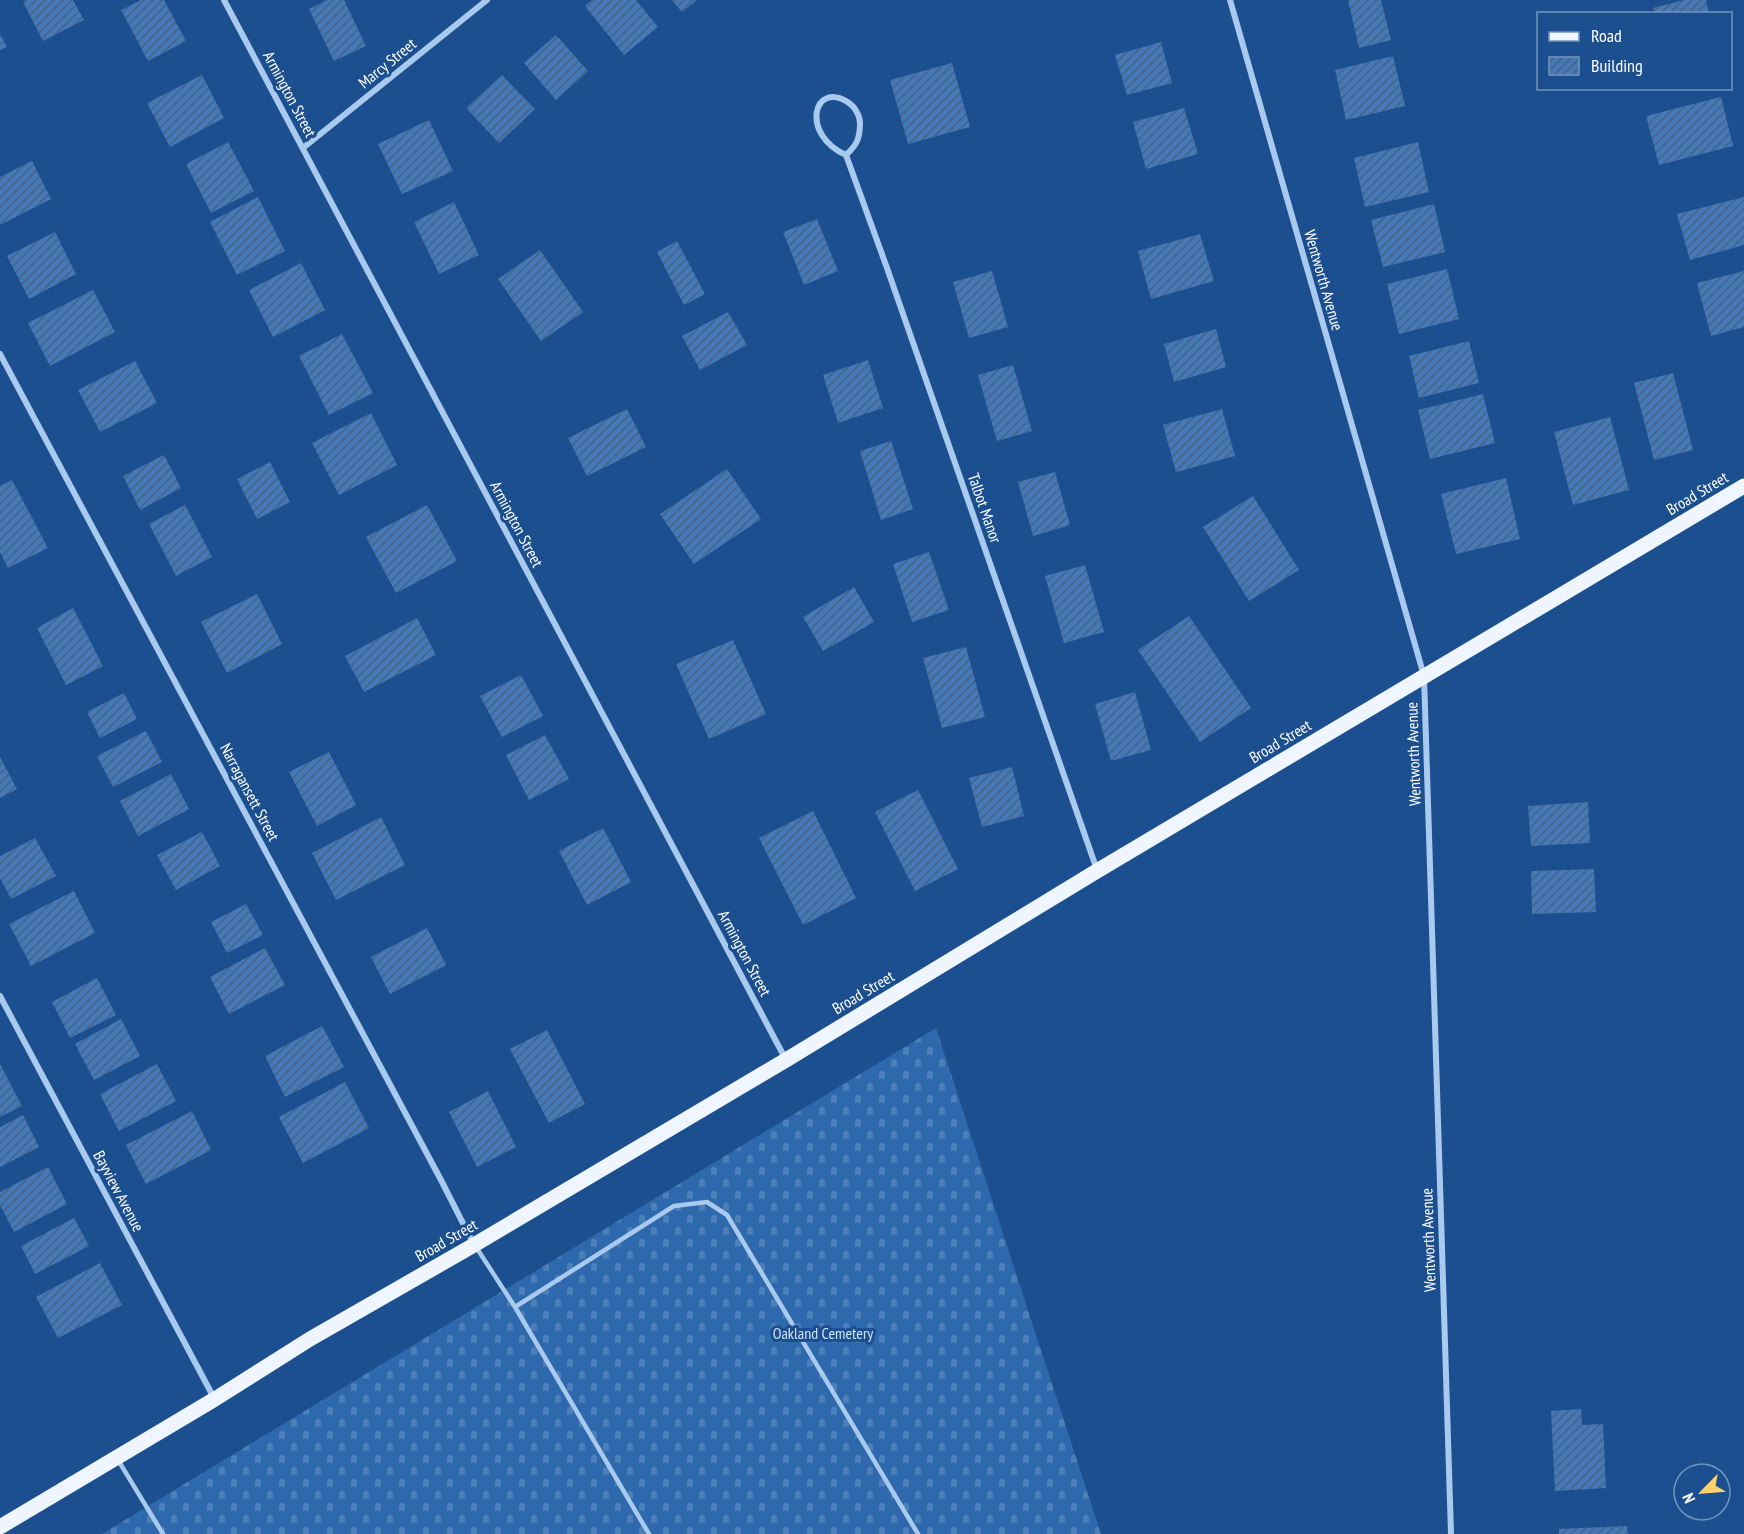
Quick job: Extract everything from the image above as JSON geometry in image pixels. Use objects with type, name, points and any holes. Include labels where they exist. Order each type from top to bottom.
[{"type":"main road","name":"Broad Street","points":[[0,1527],[310,1339],[474,1245],[786,1060],[1097,871],[1744,486]]},
{"type":"street","name":"Armington Street","points":[[224,0],[786,1060]]},
{"type":"street","name":"Marcy Street","points":[[303,148],[487,0]]},
{"type":"street","name":"Wentworth Avenue","points":[[1230,0],[1424,676],[1451,1534]]},
{"type":"street","points":[[839,97],[852,105],[860,118],[860,136],[854,148],[846,155],[829,145],[821,136],[817,126],[815,115],[818,106],[827,99],[839,97]]},
{"type":"street","name":"Talbot Manor","points":[[846,155],[1097,871]]},
{"type":"street","name":"Narragansett Street","points":[[0,354],[474,1245]]},
{"type":"street","name":"Bayview Avenue","points":[[0,996],[214,1399]]},
{"type":"lane","points":[[515,1307],[674,1206],[707,1202],[728,1215],[918,1534]]},
{"type":"lane","points":[[474,1245],[515,1307],[649,1534]]},
{"type":"lane","points":[[116,1458],[163,1534]]},
{"type":"green space","name":"Oakland Cemetery","points":[[936,1028],[1101,1534],[102,1534]]},
{"type":"building","points":[[26,0],[73,0],[84,20],[43,41],[23,2]]},
{"type":"building","points":[[141,0],[164,0],[186,41],[148,61],[121,10]]},
{"type":"building","points":[[327,0],[344,0],[366,46],[334,61],[309,9]]},
{"type":"building","points":[[592,0],[636,0],[658,27],[624,55],[585,6]]},
{"type":"building","points":[[672,0],[697,0],[682,12]]},
{"type":"building","points":[[1348,0],[1381,0],[1391,40],[1359,48]]},
{"type":"building","points":[[1684,0],[1706,0],[1709,12],[1654,12],[1653,8]]},
{"type":"building","points":[[0,34],[7,47],[0,50]]},
{"type":"building","points":[[556,35],[588,71],[556,100],[524,63]]},
{"type":"building","points":[[1161,42],[1172,83],[1127,95],[1115,55]]},
{"type":"building","points":[[1393,56],[1405,106],[1346,120],[1335,70]]},
{"type":"building","points":[[952,63],[970,127],[908,144],[890,80]]},
{"type":"building","points":[[202,75],[224,118],[170,147],[147,103]]},
{"type":"building","points":[[502,75],[535,109],[499,143],[466,108]]},
{"type":"building","points":[[1721,97],[1733,146],[1659,165],[1646,116]]},
{"type":"building","points":[[1184,108],[1198,154],[1146,169],[1133,122]]},
{"type":"building","points":[[429,120],[453,171],[402,194],[378,144]]},
{"type":"building","points":[[228,142],[254,191],[211,213],[186,164]]},
{"type":"building","points":[[1418,142],[1429,192],[1365,207],[1354,158]]},
{"type":"building","points":[[32,161],[51,199],[0,225],[0,177]]},
{"type":"building","points":[[258,197],[285,251],[237,275],[210,222]]},
{"type":"building","points":[[1744,197],[1744,245],[1690,260],[1677,214]]},
{"type":"building","points":[[454,202],[479,255],[439,274],[414,222]]},
{"type":"building","points":[[1434,204],[1445,252],[1383,267],[1371,220]]},
{"type":"building","points":[[817,219],[838,271],[804,285],[783,232]]},
{"type":"building","points":[[55,232],[76,274],[29,299],[7,256]]},
{"type":"building","points":[[1200,234],[1214,281],[1151,299],[1138,251]]},
{"type":"building","points":[[677,241],[705,294],[684,305],[657,252]]},
{"type":"building","points":[[540,250],[583,312],[541,341],[498,279]]},
{"type":"building","points":[[301,263],[325,310],[273,337],[249,290]]},
{"type":"building","points":[[1447,269],[1459,319],[1399,334],[1387,284]]},
{"type":"building","points":[[992,271],[1008,327],[969,338],[953,282]]},
{"type":"building","points":[[1744,271],[1744,327],[1711,336],[1697,283]]},
{"type":"building","points":[[93,290],[115,332],[50,366],[28,323]]},
{"type":"building","points":[[728,312],[747,345],[700,370],[682,336]]},
{"type":"building","points":[[1216,329],[1226,367],[1174,382],[1164,344]]},
{"type":"building","points":[[342,334],[373,393],[329,415],[299,356]]},
{"type":"building","points":[[1469,341],[1479,383],[1419,398],[1409,356]]},
{"type":"building","points":[[868,360],[883,408],[838,423],[823,375]]},
{"type":"building","points":[[135,361],[157,403],[100,432],[78,390]]},
{"type":"building","points":[[1013,365],[1032,431],[997,441],[978,375]]},
{"type":"building","points":[[1673,373],[1693,450],[1654,460],[1634,383]]},
{"type":"building","points":[[1483,394],[1495,443],[1430,459],[1418,410]]},
{"type":"building","points":[[627,409],[646,447],[587,476],[568,438]]},
{"type":"building","points":[[1222,409],[1235,456],[1176,472],[1163,425]]},
{"type":"building","points":[[371,413],[397,465],[339,495],[312,443]]},
{"type":"building","points":[[1610,417],[1629,490],[1573,505],[1554,432]]},
{"type":"building","points":[[891,441],[913,509],[881,520],[860,451]]},
{"type":"building","points":[[164,455],[181,488],[140,510],[123,476]]},
{"type":"building","points":[[270,462],[290,502],[257,519],[237,479]]},
{"type":"building","points":[[727,469],[761,519],[694,564],[660,514]]},
{"type":"building","points":[[1055,472],[1070,525],[1033,536],[1018,482]]},
{"type":"building","points":[[1506,478],[1520,539],[1456,554],[1441,494]]},
{"type":"building","points":[[12,480],[48,548],[8,568],[0,552],[0,486]]},
{"type":"building","points":[[1253,496],[1299,570],[1249,601],[1203,527]]},
{"type":"building","points":[[185,505],[212,557],[176,576],[149,524]]},
{"type":"building","points":[[427,505],[457,561],[396,593],[366,537]]},
{"type":"building","points":[[929,552],[949,610],[912,622],[893,564]]},
{"type":"building","points":[[1085,565],[1104,632],[1064,643],[1045,576]]},
{"type":"building","points":[[854,587],[874,622],[823,651],[803,617]]},
{"type":"building","points":[[257,594],[282,644],[227,673],[201,622]]},
{"type":"building","points":[[73,608],[103,666],[66,685],[37,628]]},
{"type":"building","points":[[1189,616],[1251,708],[1200,742],[1138,650]]},
{"type":"building","points":[[417,618],[436,655],[364,692],[345,656]]},
{"type":"building","points":[[733,640],[766,714],[709,739],[676,664]]},
{"type":"building","points":[[966,647],[985,717],[942,728],[923,658]]},
{"type":"building","points":[[521,675],[543,716],[502,737],[480,696]]},
{"type":"building","points":[[1135,692],[1151,750],[1111,761],[1095,704]]},
{"type":"building","points":[[124,693],[137,719],[100,738],[87,712]]},
{"type":"building","points":[[146,731],[162,762],[113,787],[97,756]]},
{"type":"building","points":[[545,735],[569,779],[529,800],[506,755]]},
{"type":"building","points":[[329,752],[356,805],[317,826],[289,772]]},
{"type":"building","points":[[0,757],[17,789],[0,798]]},
{"type":"building","points":[[1012,767],[1024,816],[982,827],[969,778]]},
{"type":"building","points":[[171,774],[189,809],[138,836],[120,801]]},
{"type":"building","points":[[918,790],[958,869],[915,891],[875,812]]},
{"type":"building","points":[[1588,802],[1590,843],[1531,846],[1528,806]]},
{"type":"building","points":[[813,811],[856,898],[803,925],[759,838]]},
{"type":"building","points":[[381,817],[405,865],[336,900],[312,853]]},
{"type":"building","points":[[603,828],[631,882],[587,905],[559,851]]},
{"type":"building","points":[[202,832],[220,866],[176,890],[157,855]]},
{"type":"building","points":[[35,838],[56,876],[11,899],[0,878],[0,856]]},
{"type":"building","points":[[1594,869],[1596,912],[1532,914],[1531,871]]},
{"type":"building","points":[[74,891],[95,933],[31,966],[9,924]]},
{"type":"building","points":[[246,904],[263,935],[227,953],[211,922]]},
{"type":"building","points":[[427,928],[446,965],[390,994],[371,957]]},
{"type":"building","points":[[265,948],[285,985],[229,1014],[210,977]]},
{"type":"building","points":[[97,978],[116,1015],[70,1038],[52,1002]]},
{"type":"building","points":[[121,1019],[140,1056],[94,1080],[75,1044]]},
{"type":"building","points":[[322,1026],[344,1067],[285,1097],[265,1056]]},
{"type":"building","points":[[547,1030],[585,1104],[549,1123],[510,1049]]},
{"type":"building","points":[[0,1064],[22,1106],[0,1117]]},
{"type":"building","points":[[157,1064],[176,1101],[119,1131],[100,1094]]},
{"type":"building","points":[[345,1082],[369,1128],[303,1163],[279,1117]]},
{"type":"building","points":[[488,1091],[516,1147],[477,1167],[449,1112]]},
{"type":"building","points":[[192,1111],[211,1150],[146,1184],[126,1145]]},
{"type":"building","points":[[23,1115],[39,1147],[0,1167],[0,1127]]},
{"type":"building","points":[[48,1167],[67,1204],[14,1232],[0,1205],[0,1192]]},
{"type":"building","points":[[74,1218],[89,1246],[35,1274],[21,1246]]},
{"type":"building","points":[[100,1263],[122,1305],[58,1338],[36,1297]]},
{"type":"building","points":[[1581,1409],[1582,1425],[1603,1424],[1606,1488],[1555,1491],[1551,1411]]},
{"type":"building","points":[[1627,1526],[1628,1534],[1559,1534],[1559,1529]]}]
